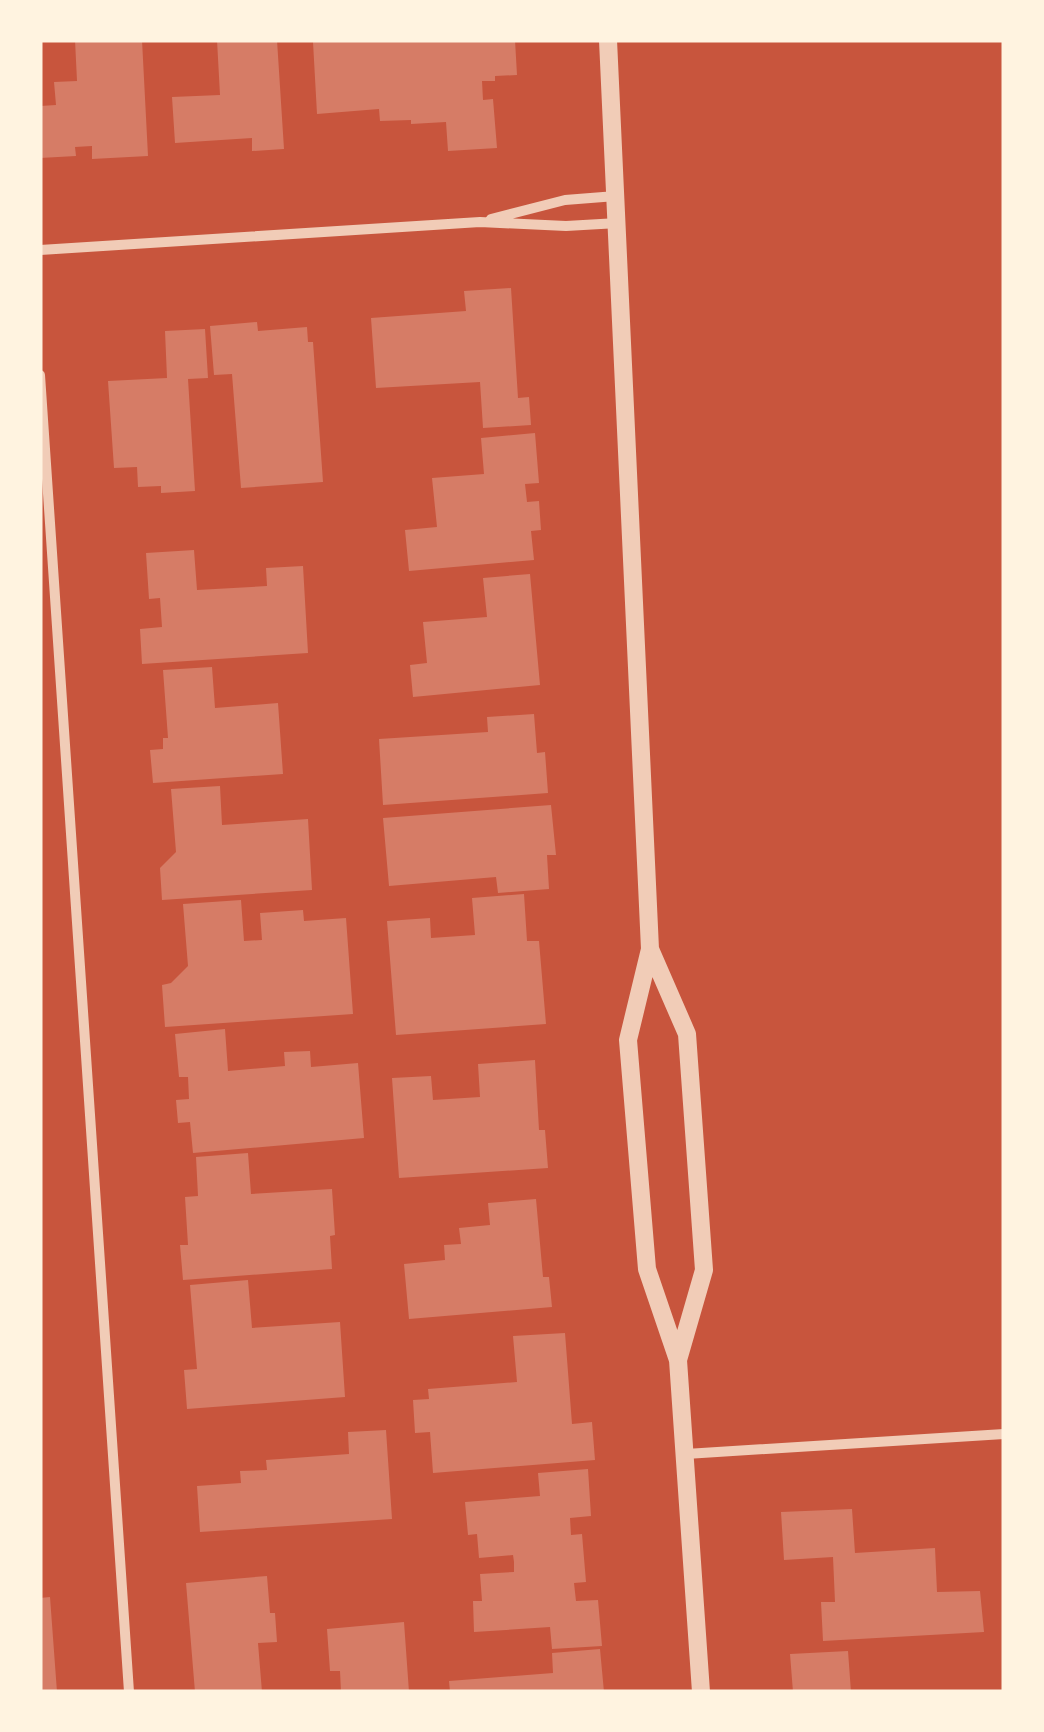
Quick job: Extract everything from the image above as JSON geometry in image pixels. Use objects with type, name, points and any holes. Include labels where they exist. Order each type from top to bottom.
[{"type":"street","points":[[608,40],[650,950],[628,1040],[647,1269],[678,1360],[702,1692]]},
{"type":"street","points":[[480,222],[564,200],[616,196]]},
{"type":"street","points":[[40,250],[480,222],[566,226],[618,222]]},
{"type":"street","points":[[40,374],[129,1692]]},
{"type":"street","points":[[650,950],[688,1034],[703,1250],[704,1270],[678,1360]]},
{"type":"street","points":[[686,1454],[1004,1434]]},
{"type":"building","points":[[75,40],[142,40],[148,156],[92,159],[92,146],[75,147],[76,156],[40,158],[40,106],[56,105],[54,82],[77,81]]},
{"type":"building","points":[[217,40],[277,40],[284,149],[252,151],[252,138],[175,143],[172,97],[220,95]]},
{"type":"building","points":[[515,40],[517,75],[482,81],[483,100],[493,99],[497,148],[448,151],[446,122],[380,121],[379,109],[317,114],[313,42]]},
{"type":"building","points":[[511,288],[518,398],[529,397],[531,425],[483,428],[480,382],[376,388],[371,318],[466,311],[464,291]]},
{"type":"building","points":[[257,322],[258,331],[307,327],[308,342],[313,342],[323,482],[241,488],[232,374],[214,375],[210,326]]},
{"type":"building","points":[[205,329],[208,378],[188,379],[195,491],[161,493],[161,486],[138,487],[137,467],[114,468],[108,381],[167,378],[165,331]]},
{"type":"building","points":[[535,433],[539,483],[525,484],[527,502],[539,501],[541,530],[531,531],[534,560],[409,571],[405,530],[437,527],[432,478],[484,474],[481,438]]},
{"type":"building","points":[[194,550],[197,590],[267,586],[266,568],[303,566],[308,653],[142,664],[140,629],[162,627],[160,598],[149,599],[146,553]]},
{"type":"building","points":[[530,574],[540,685],[413,697],[410,665],[427,663],[423,622],[487,617],[483,578]]},
{"type":"building","points":[[212,667],[215,708],[278,703],[283,774],[153,783],[150,750],[163,749],[163,738],[168,738],[163,670]]},
{"type":"building","points":[[534,714],[537,753],[545,752],[548,793],[383,805],[379,739],[488,732],[487,717]]},
{"type":"building","points":[[220,786],[222,825],[308,819],[312,890],[162,900],[160,868],[176,852],[171,789]]},
{"type":"building","points":[[551,805],[556,855],[547,855],[549,889],[498,893],[496,877],[389,886],[383,818]]},
{"type":"building","points":[[524,894],[527,941],[539,941],[546,1024],[396,1035],[387,921],[430,918],[431,938],[475,935],[472,898]]},
{"type":"building","points":[[241,900],[244,941],[262,940],[260,913],[303,910],[304,921],[346,918],[353,1014],[165,1027],[162,985],[171,983],[188,966],[183,904]]},
{"type":"building","points":[[225,1029],[228,1071],[285,1066],[284,1052],[310,1051],[311,1067],[358,1063],[364,1138],[193,1153],[190,1122],[178,1123],[176,1100],[189,1099],[188,1077],[179,1077],[175,1034]]},
{"type":"building","points":[[535,1060],[539,1130],[545,1130],[548,1168],[399,1178],[392,1078],[431,1076],[433,1100],[480,1097],[478,1064]]},
{"type":"building","points":[[248,1153],[251,1194],[332,1189],[332,1269],[183,1280],[180,1245],[188,1245],[185,1197],[198,1196],[196,1157]]},
{"type":"building","points":[[536,1199],[543,1277],[549,1277],[552,1307],[409,1319],[404,1264],[445,1260],[444,1245],[461,1244],[459,1228],[490,1225],[488,1203]]},
{"type":"building","points":[[248,1280],[252,1328],[340,1322],[345,1397],[187,1409],[184,1370],[197,1369],[190,1285]]},
{"type":"building","points":[[565,1333],[572,1424],[592,1422],[595,1460],[433,1473],[430,1432],[415,1433],[413,1400],[429,1399],[428,1389],[517,1382],[513,1336]]},
{"type":"building","points":[[386,1430],[392,1519],[200,1532],[197,1486],[241,1483],[240,1471],[267,1470],[266,1460],[349,1454],[348,1432]]},
{"type":"building","points":[[588,1469],[591,1516],[570,1518],[571,1535],[582,1534],[586,1582],[574,1583],[576,1601],[598,1600],[602,1646],[552,1649],[550,1627],[474,1632],[473,1601],[482,1601],[480,1574],[514,1572],[514,1562],[513,1555],[479,1558],[477,1534],[468,1535],[465,1502],[540,1496],[538,1473]]},
{"type":"building","points":[[852,1509],[855,1553],[935,1548],[937,1592],[980,1591],[984,1632],[823,1641],[821,1602],[835,1602],[833,1557],[784,1560],[781,1512]]},
{"type":"building","points":[[267,1576],[277,1642],[258,1643],[262,1692],[195,1692],[186,1583]]},
{"type":"building","points":[[50,1597],[57,1692],[40,1692],[40,1598]]},
{"type":"building","points":[[404,1622],[409,1692],[341,1692],[340,1671],[330,1671],[327,1629]]},
{"type":"building","points":[[600,1649],[604,1692],[450,1692],[449,1681],[553,1673],[552,1653]]},
{"type":"building","points":[[848,1651],[851,1692],[793,1692],[790,1654]]}]
